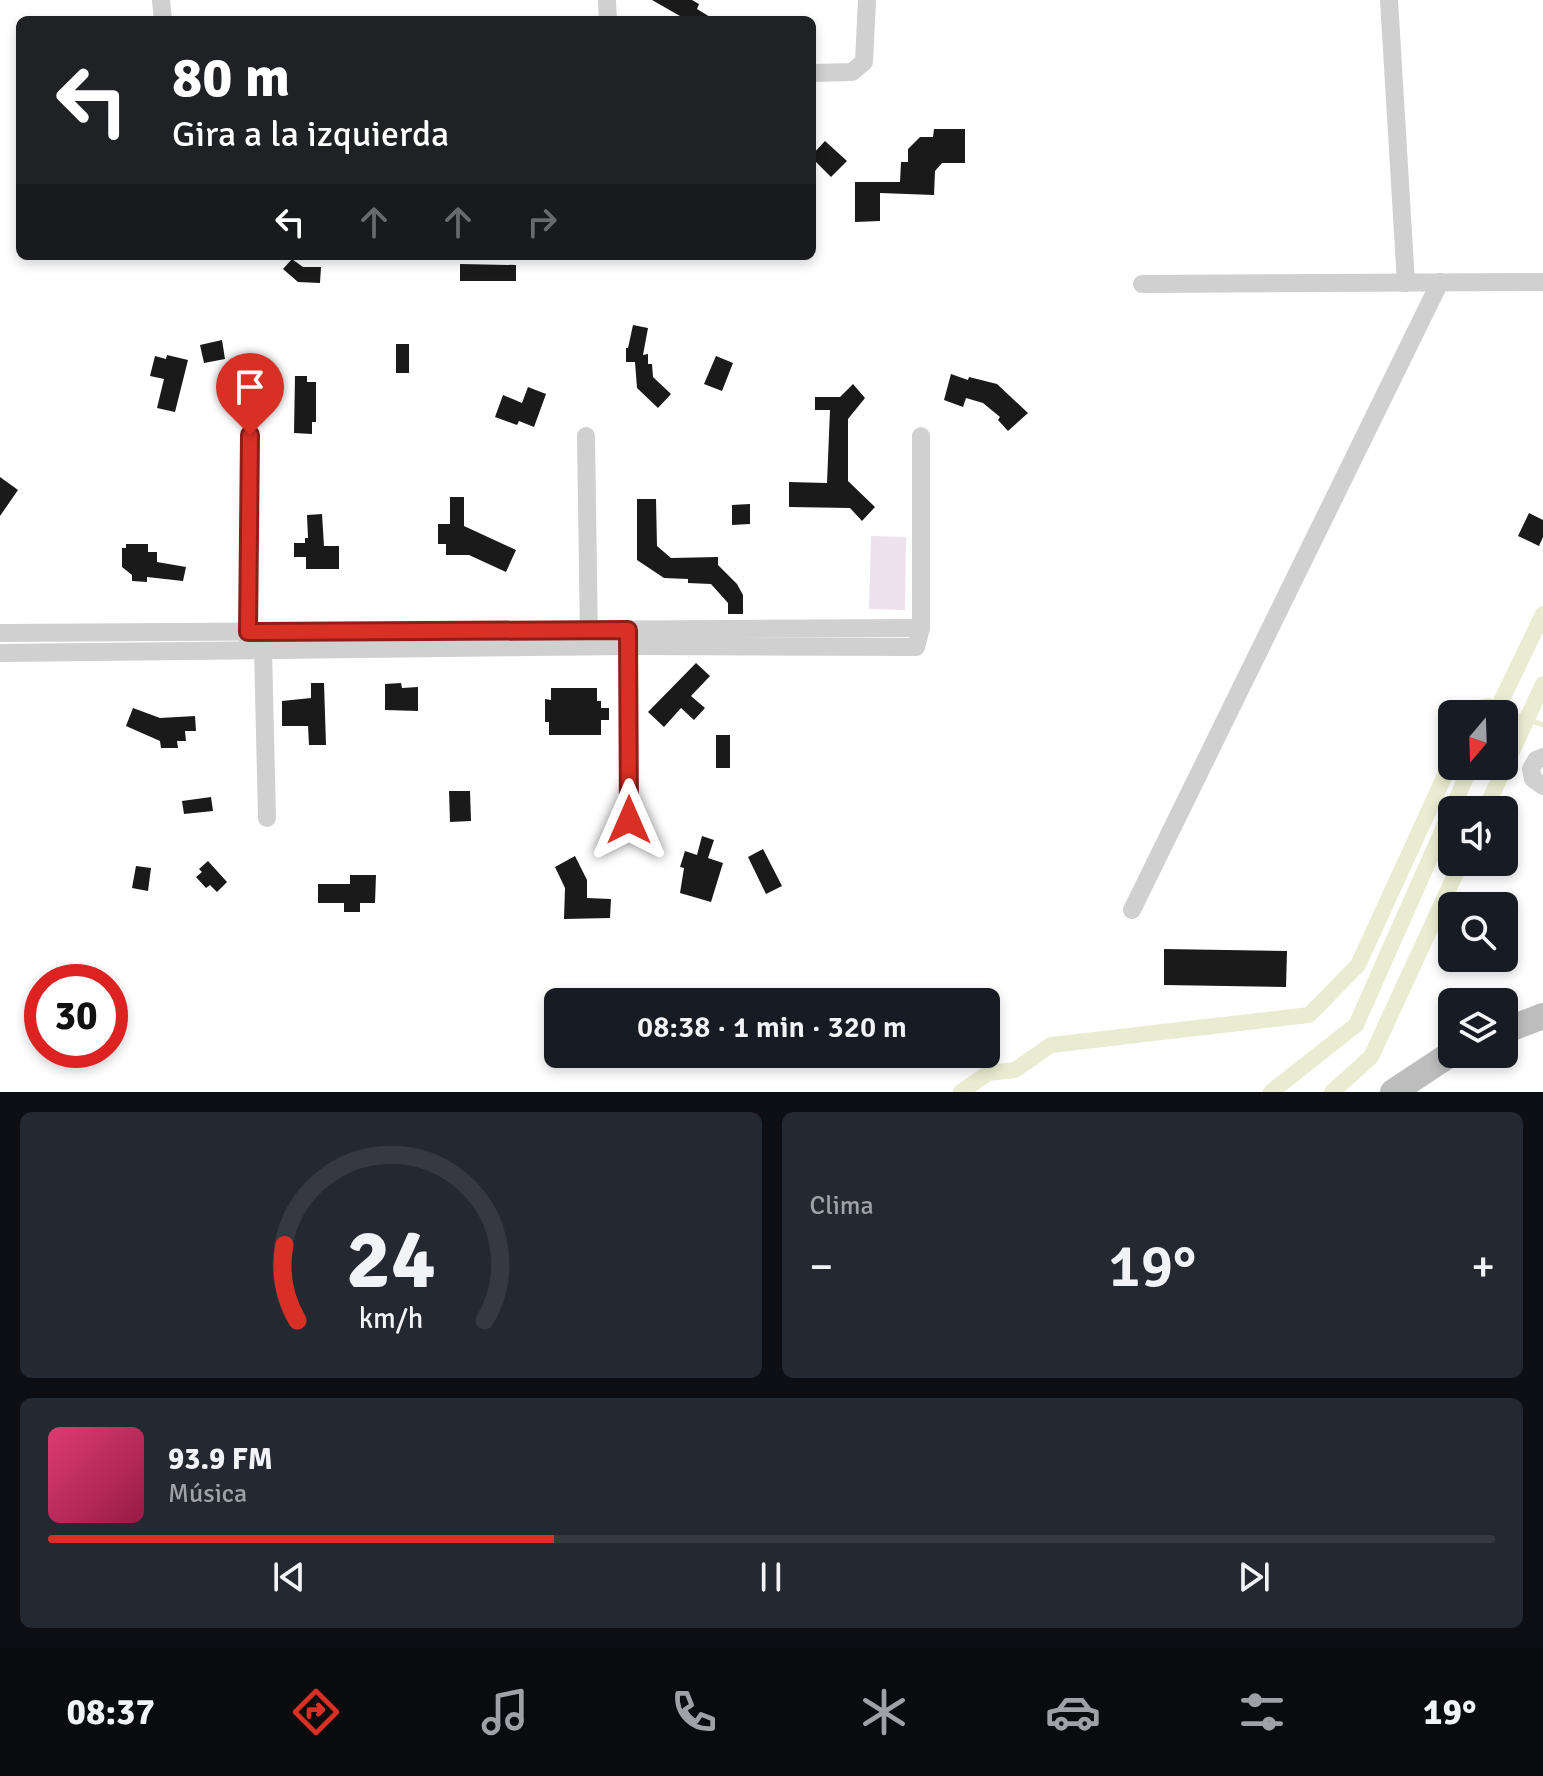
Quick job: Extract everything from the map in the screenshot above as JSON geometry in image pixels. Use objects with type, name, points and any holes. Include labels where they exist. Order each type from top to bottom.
[{"type":"main road","points":[[1518,1026],[1543,1016]]},
{"type":"main road","points":[[1393,1092],[1438,1062]]},
{"type":"street","points":[[816,73],[852,72],[864,62],[867,0]]},
{"type":"street","points":[[1389,0],[1406,283]]},
{"type":"street","points":[[1132,910],[1440,282]]},
{"type":"street","points":[[1142,284],[1543,282]]},
{"type":"street","points":[[250,435],[253,644],[267,818]]},
{"type":"street","points":[[586,436],[589,639]]},
{"type":"street","points":[[628,638],[916,647],[921,628],[921,436]]},
{"type":"street","points":[[0,653],[921,628]]},
{"type":"street","points":[[0,633],[253,644]]},
{"type":"street","points":[[628,638],[629,820]]},
{"type":"street","points":[[1543,757],[1536,760],[1531,769],[1533,779],[1543,786]]},
{"type":"shaded area","points":[[871,536],[906,537],[905,610],[869,609]]},
{"type":"building","points":[[652,0],[692,0],[699,4],[697,9],[708,16],[680,16]]},
{"type":"building","points":[[934,129],[965,129],[965,163],[942,163],[935,171],[934,195],[880,193],[880,221],[855,222],[855,182],[900,182],[901,162],[908,162],[908,149],[920,137],[933,137]]},
{"type":"building","points":[[825,141],[847,161],[831,177],[816,162],[816,151]]},
{"type":"building","points":[[291,260],[303,267],[321,267],[320,283],[298,282],[283,269]]},
{"type":"building","points":[[460,264],[516,265],[516,281],[460,281]]},
{"type":"building","points":[[633,325],[648,328],[643,355],[648,354],[653,377],[671,394],[658,408],[637,388],[635,362],[626,362],[626,348]]},
{"type":"building","points":[[222,340],[225,359],[204,363],[200,345]]},
{"type":"building","points":[[396,344],[409,344],[409,373],[396,373]]},
{"type":"building","points":[[167,355],[188,360],[175,412],[157,408],[164,379],[150,376],[155,356],[166,359]]},
{"type":"building","points":[[716,356],[733,363],[722,391],[704,384]]},
{"type":"building","points":[[951,374],[997,384],[1028,413],[1008,431],[998,420],[1000,417],[983,403],[966,398],[963,407],[944,400]]},
{"type":"building","points":[[295,376],[307,376],[307,382],[316,382],[316,422],[312,422],[312,434],[294,433]]},
{"type":"building","points":[[853,384],[865,398],[848,419],[848,481],[875,507],[862,521],[850,508],[789,507],[789,482],[827,483],[830,410],[815,410],[815,397],[840,397]]},
{"type":"building","points":[[528,387],[546,394],[534,427],[495,417],[503,395],[522,403]]},
{"type":"building","points":[[0,477],[18,490],[0,516]]},
{"type":"building","points":[[450,497],[464,497],[464,526],[516,550],[506,572],[469,555],[446,555],[446,544],[438,544],[438,524],[450,524]]},
{"type":"building","points":[[637,499],[656,499],[657,546],[671,558],[718,557],[718,565],[737,584],[743,595],[743,614],[728,614],[728,603],[711,584],[664,578],[637,560]]},
{"type":"building","points":[[750,504],[750,524],[732,525],[732,505]]},
{"type":"building","points":[[1529,513],[1543,520],[1543,537],[1539,546],[1518,536]]},
{"type":"building","points":[[322,514],[324,546],[339,546],[339,569],[306,569],[306,557],[294,557],[294,543],[305,543],[305,538],[308,538],[307,515]]},
{"type":"building","points":[[126,544],[148,544],[148,552],[157,552],[157,562],[186,567],[183,581],[147,577],[147,582],[132,581],[132,575],[122,567],[122,548],[126,548]]},
{"type":"building","points":[[696,663],[710,676],[691,696],[705,708],[694,720],[681,708],[664,727],[648,712]]},
{"type":"building","points":[[311,683],[324,683],[326,745],[309,745],[308,726],[282,726],[282,701],[311,698]]},
{"type":"building","points":[[401,683],[402,688],[418,687],[418,711],[385,710],[385,684]]},
{"type":"building","points":[[551,688],[597,688],[597,701],[601,701],[601,708],[609,708],[609,720],[601,720],[601,735],[549,735],[549,722],[545,722],[545,699],[551,700]]},
{"type":"building","points":[[133,708],[160,718],[195,716],[196,731],[185,731],[186,741],[177,741],[178,748],[161,748],[160,741],[126,726]]},
{"type":"building","points":[[716,735],[730,735],[730,768],[716,768]]},
{"type":"building","points":[[449,791],[470,791],[471,821],[450,822]]},
{"type":"building","points":[[211,797],[213,811],[184,814],[182,801]]},
{"type":"building","points":[[702,836],[714,840],[708,858],[723,863],[711,902],[680,893],[684,868],[680,867],[685,851],[697,855]]},
{"type":"building","points":[[763,849],[782,886],[766,894],[748,857]]},
{"type":"building","points":[[575,856],[587,880],[587,898],[611,899],[610,918],[564,919],[565,888],[555,867]]},
{"type":"building","points":[[208,861],[227,882],[217,892],[210,885],[206,888],[196,877]]},
{"type":"building","points":[[136,866],[151,868],[148,891],[132,888]]},
{"type":"building","points":[[350,875],[376,875],[375,903],[360,903],[360,912],[344,912],[344,903],[318,903],[318,884],[350,884]]},
{"type":"building","points":[[1164,949],[1287,951],[1286,987],[1164,985]]},
{"type":"waterway","points":[[1502,700],[1543,614]]},
{"type":"waterway","points":[[1491,796],[1543,684]]},
{"type":"waterway","points":[[1518,716],[1543,725]]},
{"type":"waterway","points":[[961,1092],[988,1073],[1015,1070],[1051,1045],[1309,1015],[1358,965],[1443,780]]},
{"type":"waterway","points":[[1271,1092],[1356,1025],[1465,780]]},
{"type":"waterway","points":[[1332,1092],[1371,1057],[1455,876]]},
{"type":"route","points":[[250,435],[248,632],[628,630],[629,820]]}]
